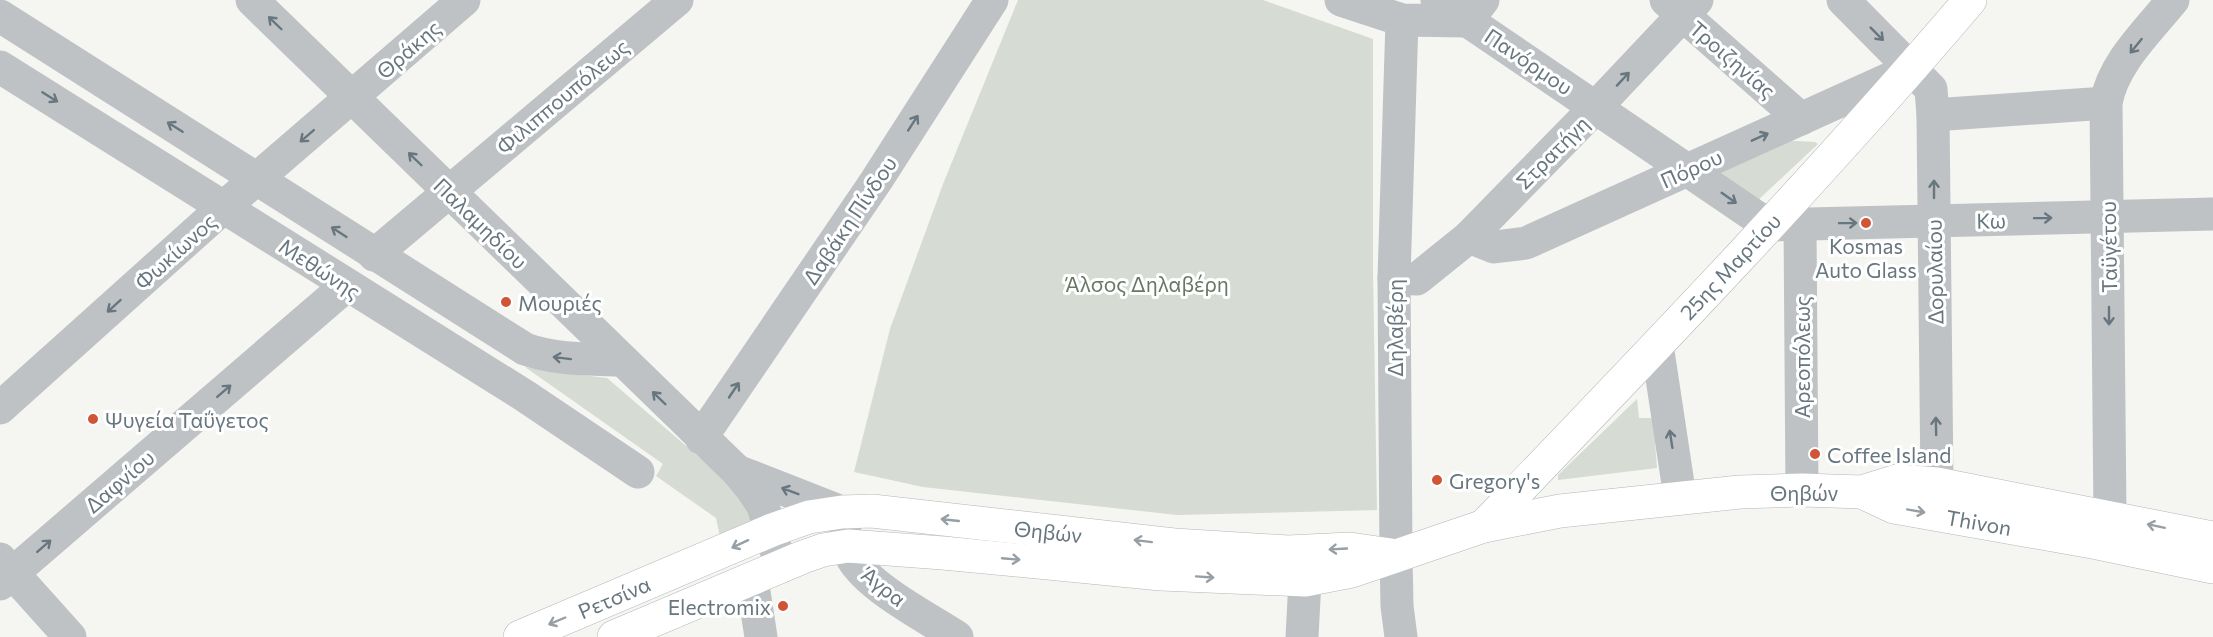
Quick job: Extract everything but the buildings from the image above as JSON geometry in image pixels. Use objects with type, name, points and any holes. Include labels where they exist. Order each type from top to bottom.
[{"type":"main road","name":"25ης Μαρτίου","points":[[1484,526],[1768,225],[1911,69],[1970,0]]},
{"type":"main road","name":"Θηβών","points":[[767,573],[823,550],[848,546],[1161,574],[1305,580],[1352,571],[1484,526],[1560,511],[1680,497],[1802,490],[1862,492],[1897,481],[1937,484],[2110,516],[2213,538]]},
{"type":"main road","name":"Thivon","points":[[1862,492],[1894,507],[2098,543],[2213,567]]},
{"type":"main road","name":"Θηβών","points":[[708,558],[771,530],[809,517],[842,512],[872,511],[1174,545],[1288,552],[1350,549],[1396,556]]},
{"type":"main road","name":"Ρετσίνα","points":[[520,637],[708,558]]},
{"type":"main road","name":"Ρετσίνα","points":[[614,637],[767,573]]},
{"type":"street","name":"Παλαμηδίου","points":[[252,0],[752,489],[763,506],[771,530],[761,637]]},
{"type":"street","name":"Θράκης","points":[[352,98],[464,0]]},
{"type":"street","name":"Δαβάκη Πίνδου","points":[[701,438],[860,206],[993,0]]},
{"type":"street","points":[[1341,0],[1402,20],[1475,10]]},
{"type":"street","name":"Πανόρμου","points":[[1437,0],[1475,10],[1596,107],[1768,225]]},
{"type":"street","name":"Δορυλαίου","points":[[1843,0],[1931,89],[1937,484]]},
{"type":"street","name":"Ταϋγέτου","points":[[2110,516],[2106,103],[2109,88],[2116,73],[2173,0]]},
{"type":"street","name":"Φιλιππουπόλεως","points":[[448,191],[660,5]]},
{"type":"street","name":"Στρατήγη","points":[[1394,278],[1417,279],[1469,237],[1596,107],[1682,5]]},
{"type":"street","name":"Τροιζηνίας","points":[[1682,5],[1801,118]]},
{"type":"street","name":"Μεθώνης","points":[[0,16],[525,349],[545,356],[621,360]]},
{"type":"street","name":"Δηλαβέρη","points":[[1401,637],[1397,606],[1396,556],[1394,278],[1402,20]]},
{"type":"street","name":"Μεθώνης","points":[[0,67],[525,396],[638,472]]},
{"type":"street","name":"Πόρου","points":[[1469,237],[1494,247],[1526,243],[1911,69]]},
{"type":"street","name":"Φωκίωνος","points":[[0,408],[225,206],[352,98]]},
{"type":"street","points":[[1933,115],[2106,103]]},
{"type":"street","points":[[374,255],[448,191]]},
{"type":"street","name":"Κω","points":[[1768,225],[2213,214]]},
{"type":"street","name":"Αρεοπόλεως","points":[[1800,225],[1802,490]]},
{"type":"street","name":"Δαφνίου","points":[[4,572],[346,285]]},
{"type":"street","points":[[1657,345],[1680,497]]},
{"type":"street","name":"Παλαμηδίου","points":[[736,471],[842,512]]},
{"type":"street","name":"Άγρα","points":[[842,512],[851,556],[863,573],[957,637]]},
{"type":"street","points":[[4,572],[70,637]]},
{"type":"street","points":[[1302,637],[1305,580]]},
{"type":"street","points":[[910,607],[928,637]]},
{"type":"green space","name":"Άλσος Δηλαβέρη","points":[[1018,0],[1263,0],[1373,39],[1373,271],[1377,510],[1177,515],[923,487],[854,472],[890,329],[943,184]]},
{"type":"green space","points":[[1778,140],[1818,144],[1756,202],[1711,171]]},
{"type":"green space","points":[[525,367],[607,378],[749,500],[754,515],[746,526],[720,537],[716,518],[656,476],[663,464]]},
{"type":"green space","points":[[1637,399],[1639,418],[1653,418],[1657,468],[1558,480],[1558,475]]},
{"type":"place","name":"Kosmas Auto Glass","points":[[1866,223]]},
{"type":"place","name":"Μουριές","points":[[506,302]]},
{"type":"place","name":"Ψυγεία Ταΰγετος","points":[[93,419]]},
{"type":"place","name":"Coffee Island","points":[[1815,454]]},
{"type":"place","name":"Gregory's","points":[[1437,480]]},
{"type":"place","name":"Electromix","points":[[783,606]]}]
